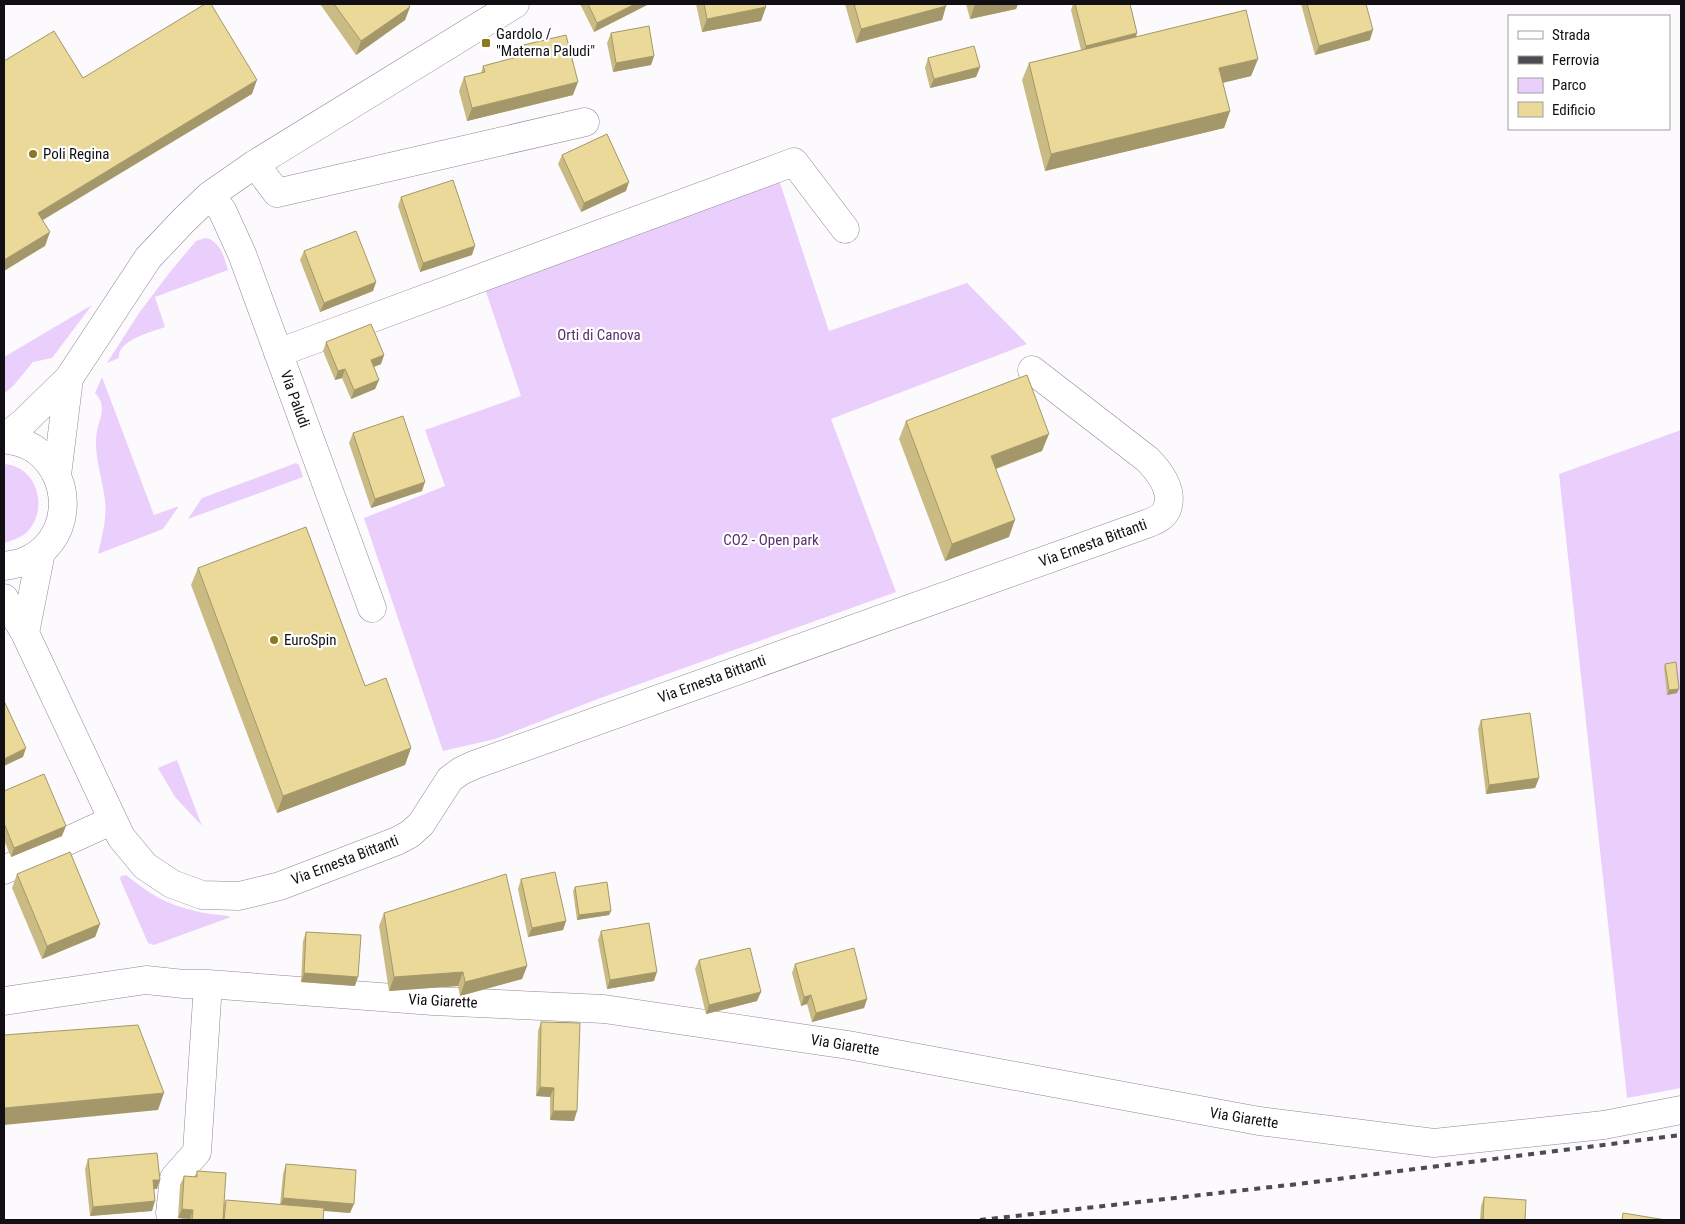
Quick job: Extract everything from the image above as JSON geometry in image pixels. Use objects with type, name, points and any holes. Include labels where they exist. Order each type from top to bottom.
[{"type":"street","points":[[4,438],[24,422],[69,378],[148,258],[210,196],[475,14],[515,4]]},
{"type":"street","points":[[255,164],[277,193],[585,122]]},
{"type":"street","points":[[278,353],[794,162],[845,229]]},
{"type":"street","name":"Via Paludi","points":[[210,196],[222,210],[242,254],[372,608]]},
{"type":"street","name":"Via Ernesta Bittanti","points":[[4,598],[25,633],[121,837],[146,866],[172,884],[202,895],[239,896],[280,886],[397,841],[410,834],[421,824],[450,779],[474,765],[1149,523],[1161,517],[1167,509],[1168,498],[1166,484],[1158,470],[1147,459],[1032,370]]},
{"type":"street","points":[[57,475],[69,378]]},
{"type":"street","points":[[4,438],[20,442],[35,449],[48,461],[57,475],[63,495],[62,516],[54,536],[41,552],[22,562],[4,566]]},
{"type":"street","points":[[25,633],[41,552]]},
{"type":"street","points":[[4,870],[113,820]]},
{"type":"street","name":"Via Giarette","points":[[4,1001],[146,980],[433,1001],[604,1010],[848,1045],[1259,1121],[1434,1143],[1604,1125],[1681,1110]]},
{"type":"street","points":[[170,1213],[174,1178],[197,1152],[208,984]]},
{"type":"green space","points":[[778,177],[829,331],[967,283],[1027,344],[831,419],[896,592],[595,700],[495,739],[443,751],[364,518],[445,486],[425,430],[521,396],[485,289]]},
{"type":"green space","points":[[205,238],[210,239],[218,246],[228,270],[155,297],[165,327],[144,334],[129,342],[120,352],[119,358],[107,363],[139,313],[170,272],[196,241]]},
{"type":"green space","points":[[92,305],[52,358],[33,362],[4,394],[4,357]]},
{"type":"green space","points":[[102,377],[154,515],[179,506],[163,529],[98,554],[104,528],[105,508],[96,447],[102,410],[95,393]]},
{"type":"green space","points":[[1681,430],[1681,1088],[1627,1098],[1559,474]]},
{"type":"green space","points":[[296,463],[299,465],[303,477],[188,519],[202,498]]},
{"type":"green space","points":[[4,464],[25,472],[32,480],[38,500],[38,511],[28,531],[20,537],[4,543]]},
{"type":"green space","points":[[177,760],[202,826],[175,797],[158,768]]},
{"type":"green space","points":[[126,875],[145,890],[171,904],[204,913],[231,917],[154,945],[148,943],[120,879],[121,876]]},
{"type":"building","points":[[205,4],[211,4],[257,80],[38,213],[50,232],[4,260],[4,61],[54,31],[83,78]]},
{"type":"building","points":[[334,4],[408,4],[410,7],[361,41]]},
{"type":"building","points":[[588,4],[635,4],[597,23]]},
{"type":"building","points":[[704,4],[765,4],[766,7],[707,19]]},
{"type":"building","points":[[854,4],[946,4],[946,6],[861,29]]},
{"type":"building","points":[[1075,4],[1130,4],[1137,33],[1086,46]]},
{"type":"building","points":[[1307,4],[1366,4],[1373,30],[1319,46]]},
{"type":"building","points":[[1246,10],[1258,59],[1219,68],[1230,111],[1051,154],[1029,63]]},
{"type":"building","points":[[649,26],[654,56],[616,63],[611,33]]},
{"type":"building","points":[[566,35],[578,82],[472,108],[464,77],[485,72],[483,66],[517,57],[515,47]]},
{"type":"building","points":[[974,46],[980,67],[934,79],[928,58]]},
{"type":"building","points":[[607,134],[629,182],[584,203],[562,155]]},
{"type":"building","points":[[453,180],[475,246],[423,263],[401,197]]},
{"type":"building","points":[[356,231],[376,282],[324,303],[304,251]]},
{"type":"building","points":[[371,324],[384,355],[371,360],[379,380],[354,390],[345,369],[338,371],[326,342]]},
{"type":"building","points":[[1027,375],[1049,434],[991,456],[1015,520],[952,544],[906,421]]},
{"type":"building","points":[[403,416],[425,482],[375,499],[353,433]]},
{"type":"building","name":"EuroSpin","points":[[306,527],[365,686],[386,678],[411,748],[283,796],[198,568]]},
{"type":"building","points":[[1676,662],[1679,689],[1669,690],[1665,664]]},
{"type":"building","points":[[4,701],[26,748],[4,759]]},
{"type":"building","points":[[1530,713],[1539,778],[1489,785],[1481,720]]},
{"type":"building","points":[[44,774],[66,826],[14,848],[4,823],[4,791]]},
{"type":"building","points":[[70,852],[100,924],[47,946],[17,874]]},
{"type":"building","points":[[555,872],[566,921],[532,928],[521,879]]},
{"type":"building","points":[[506,874],[527,966],[465,982],[463,972],[394,977],[384,913]]},
{"type":"building","points":[[607,882],[611,911],[579,915],[575,887]]},
{"type":"building","points":[[649,923],[657,972],[610,980],[601,931]]},
{"type":"building","points":[[306,932],[361,935],[358,977],[304,973]]},
{"type":"building","points":[[750,948],[761,992],[709,1005],[699,960]]},
{"type":"building","points":[[854,948],[867,999],[816,1013],[811,995],[804,997],[795,964]]},
{"type":"building","points":[[541,1022],[580,1023],[577,1111],[553,1111],[554,1088],[540,1087]]},
{"type":"building","points":[[138,1025],[164,1093],[4,1108],[4,1035]]},
{"type":"building","points":[[157,1153],[160,1180],[153,1180],[155,1201],[93,1207],[88,1159]]},
{"type":"building","points":[[286,1164],[356,1170],[354,1204],[283,1198]]},
{"type":"building","points":[[197,1171],[226,1173],[223,1220],[192,1220],[193,1210],[182,1209],[184,1176],[197,1177]]},
{"type":"building","points":[[1484,1197],[1526,1200],[1525,1220],[1483,1220]]},
{"type":"building","points":[[226,1200],[324,1208],[323,1220],[224,1220]]},
{"type":"building","points":[[1623,1213],[1666,1220],[1622,1220]]},
{"type":"railway","points":[[980,1220],[1298,1184],[1681,1135]]},
{"type":"place","name":"Gardolo / \"Materna Paludi\"","points":[[486,43]]},
{"type":"place","name":"Poli Regina","points":[[33,154]]},
{"type":"place","name":"EuroSpin","points":[[274,640]]},
{"type":"park label","name":"Orti di Canova","points":[[599,335]]},
{"type":"park label","name":"CO2 - Open park","points":[[771,540]]}]
